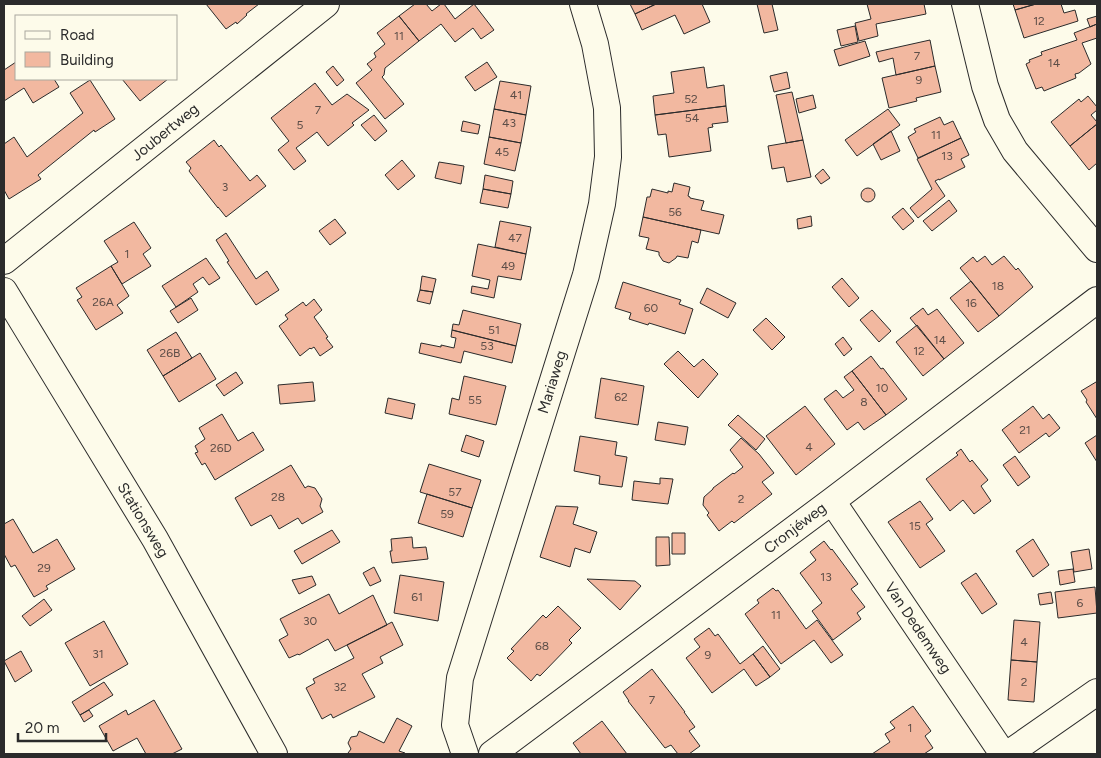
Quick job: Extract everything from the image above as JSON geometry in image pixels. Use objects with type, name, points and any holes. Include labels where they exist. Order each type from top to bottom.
[{"type":"street","name":"Joubertweg","points":[[4,261],[326,4]]},
{"type":"street","name":"Mariaweg","points":[[466,754],[455,725],[460,678],[586,274],[602,204],[608,157],[607,108],[595,44],[583,4]]},
{"type":"street","points":[[965,4],[985,86],[997,120],[1015,151],[1097,249]]},
{"type":"street","name":"Stationsweg","points":[[4,291],[155,539],[274,754]]},
{"type":"street","name":"Cronjéweg","points":[[492,754],[832,501],[1097,300]]},
{"type":"street","name":"Van Dedemweg","points":[[832,501],[1003,754]]},
{"type":"street","points":[[1008,754],[1097,692]]},
{"type":"building","points":[[206,4],[259,4],[237,24],[236,22],[226,29]]},
{"type":"building","points":[[415,4],[426,4],[432,11],[441,4],[444,4],[455,19],[474,4],[494,30],[481,39],[473,28],[455,42],[441,24],[419,41],[399,16]]},
{"type":"building","points":[[630,4],[656,4],[635,14]]},
{"type":"building","points":[[656,4],[702,4],[710,22],[684,34],[675,15],[642,30],[635,14]]},
{"type":"building","points":[[757,4],[772,4],[778,30],[764,33]]},
{"type":"building","points":[[867,4],[924,4],[926,14],[876,24],[878,36],[859,41],[855,23],[871,19]]},
{"type":"building","points":[[1013,4],[1036,4],[1015,10]]},
{"type":"building","points":[[1036,4],[1061,4],[1064,13],[1075,10],[1078,21],[1024,38],[1015,10]]},
{"type":"building","points":[[399,16],[419,41],[385,68],[382,77],[404,104],[385,119],[356,83],[372,70],[367,64],[376,57],[374,53],[385,44],[377,33]]},
{"type":"building","points":[[1097,16],[1097,24],[1090,27],[1087,19]]},
{"type":"building","points":[[1097,24],[1097,38],[1082,43],[1091,64],[1075,74],[1076,78],[1044,91],[1042,87],[1036,89],[1026,64],[1030,62],[1029,60],[1042,55],[1041,52],[1077,40],[1074,33]]},
{"type":"building","points":[[855,26],[858,42],[841,46],[837,30]]},
{"type":"building","points":[[930,40],[935,66],[896,75],[893,58],[879,62],[876,52]]},
{"type":"building","points":[[865,41],[870,56],[839,66],[834,50]]},
{"type":"building","points":[[487,62],[497,77],[475,91],[465,77]]},
{"type":"building","points":[[15,63],[15,80],[55,80],[59,87],[33,103],[24,88],[4,101],[4,70]]},
{"type":"building","points":[[333,66],[344,80],[337,86],[326,72]]},
{"type":"building","points":[[935,66],[941,92],[916,98],[917,101],[889,108],[882,78]]},
{"type":"building","points":[[704,67],[707,88],[724,85],[726,106],[655,115],[653,96],[674,93],[671,72]]},
{"type":"building","points":[[787,72],[790,88],[774,92],[770,76]]},
{"type":"building","points":[[90,80],[115,119],[95,132],[94,130],[38,175],[41,179],[9,199],[4,190],[4,144],[14,137],[27,157],[83,113],[70,93]]},
{"type":"building","points":[[123,80],[167,80],[140,101]]},
{"type":"building","points":[[500,81],[531,86],[526,115],[494,109]]},
{"type":"building","points":[[315,83],[332,105],[347,94],[369,110],[328,146],[317,132],[296,148],[306,161],[294,170],[278,150],[289,141],[271,118]]},
{"type":"building","points":[[792,92],[803,140],[786,143],[776,95]]},
{"type":"building","points":[[813,95],[816,108],[799,113],[796,99]]},
{"type":"building","points":[[1088,96],[1097,107],[1097,110],[1091,115],[1097,124],[1070,146],[1051,122],[1079,99],[1081,102]]},
{"type":"building","points":[[726,106],[728,122],[712,124],[713,127],[708,128],[711,151],[669,157],[666,134],[658,135],[655,115]]},
{"type":"building","points":[[494,109],[526,115],[521,143],[489,137]]},
{"type":"building","points":[[888,109],[900,125],[857,156],[845,140]]},
{"type":"building","points":[[374,115],[387,131],[375,141],[361,125]]},
{"type":"building","points":[[940,117],[944,125],[953,121],[961,138],[918,158],[908,137],[916,132],[914,129]]},
{"type":"building","points":[[463,121],[480,125],[478,134],[461,131]]},
{"type":"building","points":[[1097,124],[1097,163],[1089,170],[1070,146]]},
{"type":"building","points":[[891,131],[900,151],[881,160],[873,144]]},
{"type":"building","points":[[489,137],[521,143],[515,171],[484,164]]},
{"type":"building","points":[[961,138],[969,155],[961,159],[965,167],[935,181],[945,196],[918,218],[910,208],[932,189],[917,159]]},
{"type":"building","points":[[214,140],[219,147],[221,145],[250,181],[257,175],[266,186],[226,217],[189,171],[191,168],[186,162]]},
{"type":"building","points":[[803,140],[811,177],[787,182],[784,167],[772,169],[768,146]]},
{"type":"building","points":[[402,160],[415,176],[398,190],[385,175]]},
{"type":"building","points":[[439,162],[464,166],[461,184],[435,178]]},
{"type":"building","points":[[823,169],[830,178],[821,184],[815,176]]},
{"type":"building","points":[[485,175],[513,181],[511,194],[483,189]]},
{"type":"building","points":[[674,183],[690,187],[688,196],[690,198],[704,201],[701,210],[724,215],[719,234],[643,217],[647,197],[650,197],[652,189],[668,193],[668,191],[672,192]]},
{"type":"building","points":[[868,188],[873,190],[875,195],[873,200],[868,202],[863,200],[861,195],[863,190]]},
{"type":"building","points":[[483,189],[511,194],[508,208],[480,203]]},
{"type":"building","points":[[949,200],[957,211],[932,231],[923,221]]},
{"type":"building","points":[[903,208],[914,221],[903,230],[892,217]]},
{"type":"building","points":[[811,216],[812,226],[798,229],[797,219]]},
{"type":"building","points":[[643,217],[701,230],[698,243],[692,241],[688,258],[677,256],[669,263],[663,261],[659,252],[646,249],[649,238],[639,236]]},
{"type":"building","points":[[335,219],[346,233],[330,245],[319,231]]},
{"type":"building","points":[[500,221],[531,227],[526,254],[495,247]]},
{"type":"building","points":[[134,222],[151,248],[143,254],[151,266],[122,284],[111,266],[118,262],[104,241]]},
{"type":"building","points":[[226,233],[256,279],[267,271],[279,290],[256,305],[227,262],[229,261],[216,240]]},
{"type":"building","points":[[478,244],[526,254],[521,280],[498,276],[494,298],[471,293],[472,286],[488,289],[490,280],[472,276]]},
{"type":"building","points":[[985,256],[992,265],[1004,256],[1016,270],[1018,268],[1033,287],[999,316],[960,268],[973,257],[977,262]]},
{"type":"building","points":[[206,258],[220,278],[209,285],[203,277],[193,284],[198,292],[176,307],[162,286]]},
{"type":"building","points":[[111,266],[129,296],[117,305],[123,313],[96,330],[77,300],[82,297],[76,288]]},
{"type":"building","points":[[422,276],[436,279],[433,292],[420,290]]},
{"type":"building","points":[[842,278],[859,298],[849,307],[832,287]]},
{"type":"building","points":[[971,281],[999,316],[978,332],[950,298]]},
{"type":"building","points":[[623,282],[681,300],[679,304],[693,309],[685,334],[629,319],[631,313],[615,308]]},
{"type":"building","points":[[707,288],[736,303],[728,318],[700,303]]},
{"type":"building","points":[[420,290],[433,292],[430,304],[417,301]]},
{"type":"building","points":[[191,298],[198,310],[178,323],[170,311]]},
{"type":"building","points":[[314,299],[322,310],[314,317],[333,347],[320,356],[314,347],[300,356],[279,326],[288,319],[285,315],[303,302],[306,306]]},
{"type":"building","points":[[923,308],[928,315],[937,309],[964,343],[944,359],[910,318]]},
{"type":"building","points":[[463,310],[521,324],[516,346],[452,330],[453,324],[459,325]]},
{"type":"building","points":[[872,310],[891,331],[879,342],[860,320]]},
{"type":"building","points":[[766,318],[785,337],[772,350],[753,330]]},
{"type":"building","points":[[917,325],[944,359],[923,376],[896,342]]},
{"type":"building","points":[[452,330],[516,346],[512,363],[464,351],[461,363],[419,353],[421,343],[454,348],[456,338],[451,337]]},
{"type":"building","points":[[176,332],[192,358],[163,376],[147,350]]},
{"type":"building","points":[[843,337],[852,349],[844,356],[835,344]]},
{"type":"building","points":[[678,351],[694,367],[703,359],[718,374],[698,398],[664,364]]},
{"type":"building","points":[[200,353],[216,379],[179,402],[163,376]]},
{"type":"building","points":[[871,356],[907,399],[886,415],[852,371]]},
{"type":"building","points":[[852,371],[886,415],[864,430],[858,422],[847,430],[824,399],[836,390],[843,398],[854,390],[844,377]]},
{"type":"building","points":[[236,372],[243,383],[224,396],[216,385]]},
{"type":"building","points":[[464,376],[506,386],[496,425],[449,414],[452,398],[459,400]]},
{"type":"building","points":[[601,378],[644,386],[638,425],[595,418]]},
{"type":"building","points":[[313,382],[315,401],[280,404],[278,385]]},
{"type":"building","points":[[1097,383],[1097,419],[1081,391]]},
{"type":"building","points":[[388,398],[415,404],[412,419],[385,413]]},
{"type":"building","points":[[805,406],[835,444],[796,475],[766,436]]},
{"type":"building","points":[[1033,406],[1043,419],[1049,414],[1060,428],[1049,437],[1046,433],[1019,453],[1002,430]]},
{"type":"building","points":[[222,414],[238,441],[253,432],[264,450],[215,480],[205,463],[202,465],[195,453],[198,452],[195,446],[205,439],[199,428]]},
{"type":"building","points":[[738,415],[765,439],[756,450],[728,425]]},
{"type":"building","points":[[658,422],[688,427],[685,445],[655,440]]},
{"type":"building","points":[[466,435],[484,441],[479,457],[461,451]]},
{"type":"building","points":[[1097,435],[1097,462],[1085,443]]},
{"type":"building","points":[[580,436],[617,442],[615,455],[627,457],[622,487],[599,484],[600,476],[574,471]]},
{"type":"building","points":[[741,438],[759,454],[774,473],[762,482],[772,494],[734,523],[732,521],[719,531],[707,515],[709,513],[703,505],[704,497],[713,488],[743,467],[730,450]]},
{"type":"building","points":[[961,449],[970,462],[972,460],[988,480],[981,486],[991,501],[974,514],[963,500],[950,511],[926,479],[958,455],[956,453]]},
{"type":"building","points":[[1015,456],[1030,477],[1018,486],[1003,465]]},
{"type":"building","points":[[429,464],[481,480],[472,508],[420,492]]},
{"type":"building","points":[[291,465],[305,488],[308,486],[315,488],[322,499],[320,506],[323,512],[302,524],[298,518],[279,529],[271,515],[251,526],[235,498]]},
{"type":"building","points":[[660,478],[673,479],[668,504],[632,500],[634,481],[660,484]]},
{"type":"building","points":[[427,494],[472,508],[463,537],[418,523]]},
{"type":"building","points":[[920,501],[933,519],[926,524],[945,551],[920,568],[888,522]]},
{"type":"building","points":[[556,506],[578,507],[573,524],[597,532],[590,553],[575,548],[570,567],[540,557]]},
{"type":"building","points":[[13,519],[33,553],[57,539],[75,569],[46,586],[48,589],[34,597],[15,565],[11,567],[4,554],[4,524]]},
{"type":"building","points":[[332,530],[340,542],[302,564],[294,551]]},
{"type":"building","points":[[672,533],[685,533],[685,554],[672,554]]},
{"type":"building","points":[[412,537],[413,548],[426,547],[428,559],[392,563],[391,539]]},
{"type":"building","points":[[656,537],[669,537],[670,565],[656,566]]},
{"type":"building","points":[[1033,539],[1049,565],[1033,577],[1016,551]]},
{"type":"building","points":[[824,541],[858,584],[851,589],[865,607],[857,613],[861,619],[833,640],[812,611],[822,603],[800,573],[816,560],[810,552]]},
{"type":"building","points":[[1089,549],[1092,569],[1074,572],[1071,552]]},
{"type":"building","points":[[374,567],[381,581],[370,586],[363,573]]},
{"type":"building","points":[[1073,569],[1075,582],[1060,585],[1058,571]]},
{"type":"building","points":[[976,573],[997,604],[982,614],[961,583]]},
{"type":"building","points":[[400,575],[444,582],[438,621],[394,613]]},
{"type":"building","points":[[312,576],[316,585],[299,594],[292,580]]},
{"type":"building","points":[[587,579],[635,581],[641,586],[620,610]]},
{"type":"building","points":[[1095,587],[1097,613],[1058,618],[1055,592]]},
{"type":"building","points":[[773,588],[776,591],[778,590],[806,629],[817,620],[843,655],[831,663],[814,640],[781,664],[745,614],[759,603],[757,600]]},
{"type":"building","points":[[1051,592],[1053,603],[1040,605],[1038,594]]},
{"type":"building","points":[[329,594],[339,614],[373,595],[387,625],[335,651],[328,639],[299,655],[289,658],[279,640],[288,635],[280,619]]},
{"type":"building","points":[[44,599],[52,610],[30,626],[22,616]]},
{"type":"building","points":[[558,606],[581,628],[569,640],[572,643],[540,676],[537,674],[531,681],[507,658],[514,651],[511,649],[543,615],[546,618]]},
{"type":"building","points":[[1014,620],[1040,622],[1037,662],[1011,660]]},
{"type":"building","points":[[104,621],[128,664],[90,686],[65,643]]},
{"type":"building","points":[[392,622],[403,645],[380,657],[383,663],[362,674],[375,697],[333,718],[331,714],[322,719],[306,688],[315,683],[313,679],[354,658],[347,645]]},
{"type":"building","points":[[709,628],[715,636],[718,634],[740,664],[753,654],[770,677],[756,686],[744,669],[712,693],[686,658],[700,647],[694,639]]},
{"type":"building","points":[[763,646],[780,669],[770,677],[753,654]]},
{"type":"building","points":[[21,651],[32,671],[15,682],[4,661]]},
{"type":"building","points":[[1011,660],[1037,662],[1034,702],[1008,700]]},
{"type":"building","points":[[652,669],[695,727],[689,731],[700,746],[689,754],[678,754],[671,745],[665,748],[623,692]]},
{"type":"building","points":[[104,682],[113,695],[80,715],[72,702]]},
{"type":"building","points":[[154,700],[182,749],[172,754],[146,754],[137,738],[113,751],[99,726],[126,710],[128,715]]},
{"type":"building","points":[[913,706],[931,731],[925,736],[933,748],[924,754],[872,754],[890,742],[885,734],[895,728],[890,722]]},
{"type":"building","points":[[89,710],[93,716],[84,722],[80,715]]},
{"type":"building","points":[[397,718],[412,726],[399,751],[404,754],[348,753],[351,749],[348,743],[351,737],[357,736],[359,731],[384,743]]},
{"type":"building","points":[[602,721],[627,754],[581,754],[573,743]]}]
